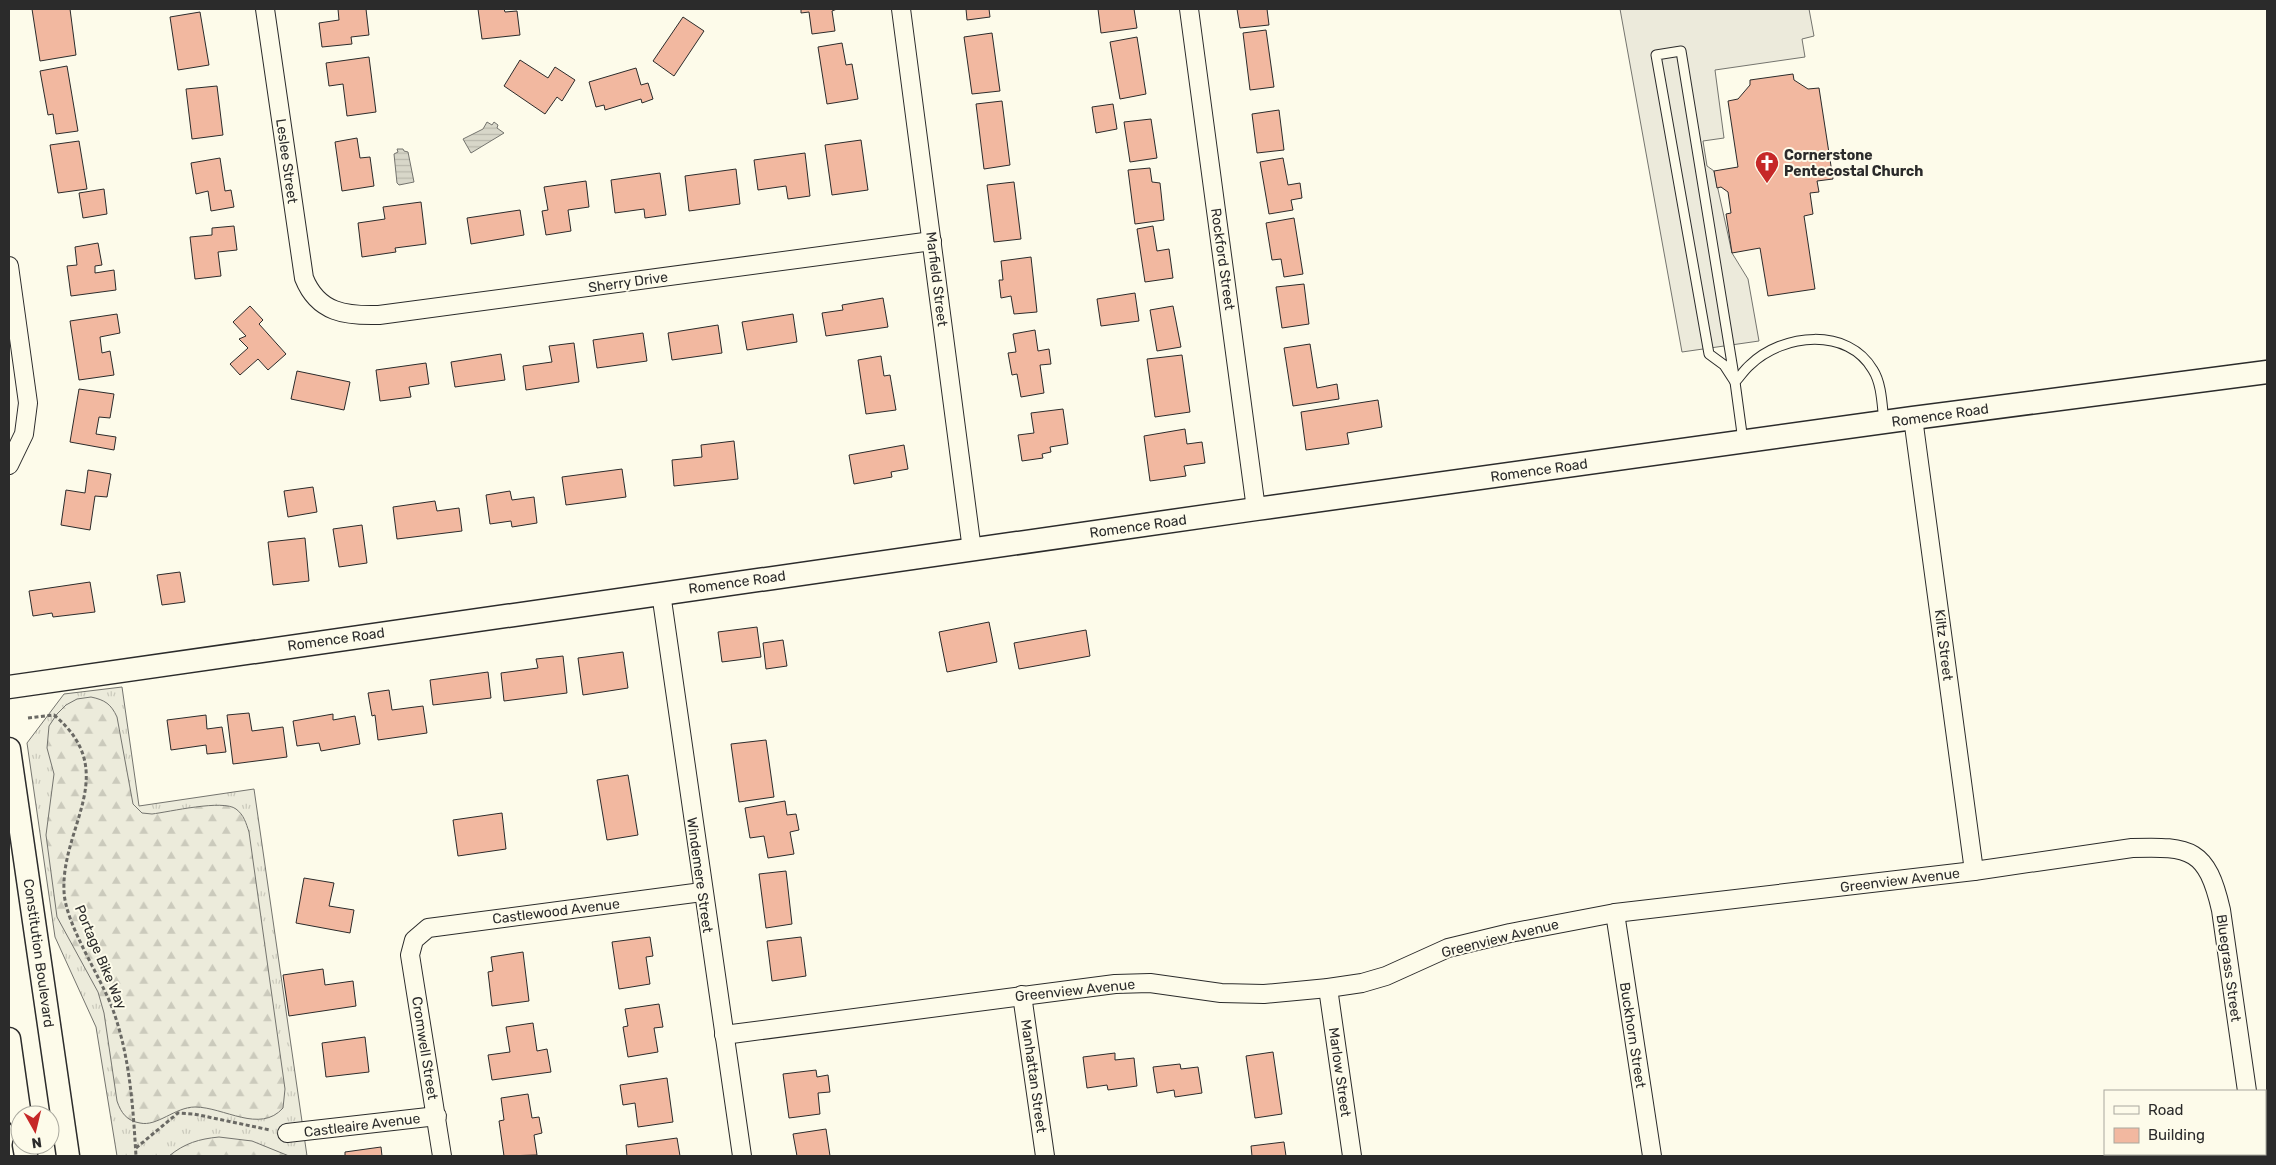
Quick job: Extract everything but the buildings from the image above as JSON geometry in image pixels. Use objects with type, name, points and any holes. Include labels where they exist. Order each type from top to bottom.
[{"type":"street","name":"Leslee Street","points":[[265,9],[304,278],[308,287],[325,306]]},
{"type":"street","name":"Marfield Street","points":[[901,9],[972,550]]},
{"type":"street","name":"Rockford Street","points":[[1189,9],[1256,509]]},
{"type":"street","name":"Sherry Drive","points":[[325,306],[342,314],[379,315],[932,241]]},
{"type":"street","points":[[9,266],[28,403],[24,434],[9,465]]},
{"type":"street","name":"Romence Road","points":[[9,686],[1256,509],[1913,418],[2267,372]]},
{"type":"street","name":"Kiltz Street","points":[[1913,418],[1974,872]]},
{"type":"street","name":"Windemere Street","points":[[660,593],[702,892],[742,1156]]},
{"type":"street","name":"Constitution Boulevard","points":[[9,749],[68,1156]]},
{"type":"street","name":"Greenview Avenue","points":[[724,1035],[1022,995],[1124,984],[1150,983],[1230,993],[1264,994],[1328,988],[1362,983],[1386,976],[1448,948],[1510,933],[1615,913],[1974,872],[2132,848],[2155,847],[2192,853]]},
{"type":"street","name":"Bluegrass Street","points":[[2192,853],[2202,861],[2215,883],[2221,910],[2247,1090]]},
{"type":"street","name":"Castlewood Avenue","points":[[414,940],[428,928],[702,892]]},
{"type":"street","name":"Buckhorn Street","points":[[1615,913],[1652,1156]]},
{"type":"street","name":"Cromwell Street","points":[[414,940],[410,955],[442,1156]]},
{"type":"street","name":"Marlow Street","points":[[1328,988],[1352,1156]]},
{"type":"street","name":"Manhattan Street","points":[[1022,995],[1045,1156]]},
{"type":"street","points":[[9,1039],[18,1105]]},
{"type":"street","name":"Castleaire Avenue","points":[[287,1133],[436,1116]]},
{"type":"lane","points":[[1735,382],[1724,365],[1709,354],[1656,55],[1681,51],[1735,382],[1743,442]]},
{"type":"lane","points":[[1735,382],[1750,364],[1784,344],[1816,339],[1834,340],[1850,346],[1864,357],[1875,372],[1884,422]]},
{"type":"path","name":"Portage Bike Way","points":[[28,718],[54,715],[67,726],[81,746],[85,769],[85,801],[65,862],[64,893],[70,916],[113,1011],[120,1036],[130,1078],[136,1156]]},
{"type":"path","points":[[135,1148],[178,1113],[194,1114],[287,1133]]},
{"type":"green space","points":[[122,687],[139,806],[254,789],[307,1156],[117,1156],[96,1027],[55,937],[27,743],[64,694]]},
{"type":"green space","points":[[91,697],[107,703],[117,717],[133,804],[142,813],[152,814],[220,805],[236,809],[246,822],[249,832],[285,1089],[283,1108],[274,1115],[264,1119],[253,1119],[195,1107],[180,1110],[160,1120],[140,1123],[128,1118],[117,1101],[104,1013],[98,992],[57,917],[46,835],[54,774],[47,748],[49,726],[66,705],[77,699]]},
{"type":"green space","points":[[219,1137],[252,1141],[289,1156],[169,1156],[192,1142]]},
{"type":"shaded area","points":[[1620,9],[1809,9],[1814,36],[1802,39],[1805,57],[1715,70],[1724,138],[1703,141],[1707,166],[1714,171],[1732,253],[1748,279],[1759,341],[1682,352]]},
{"type":"shaded area","points":[[487,122],[492,125],[494,122],[498,125],[497,128],[504,133],[471,153],[463,139],[483,129]]},
{"type":"shaded area","points":[[397,149],[403,149],[408,152],[414,182],[399,185],[397,183],[394,154],[398,152]]},
{"type":"place","name":"Cornerstone Pentecostal Church","points":[[1767,184]]}]
